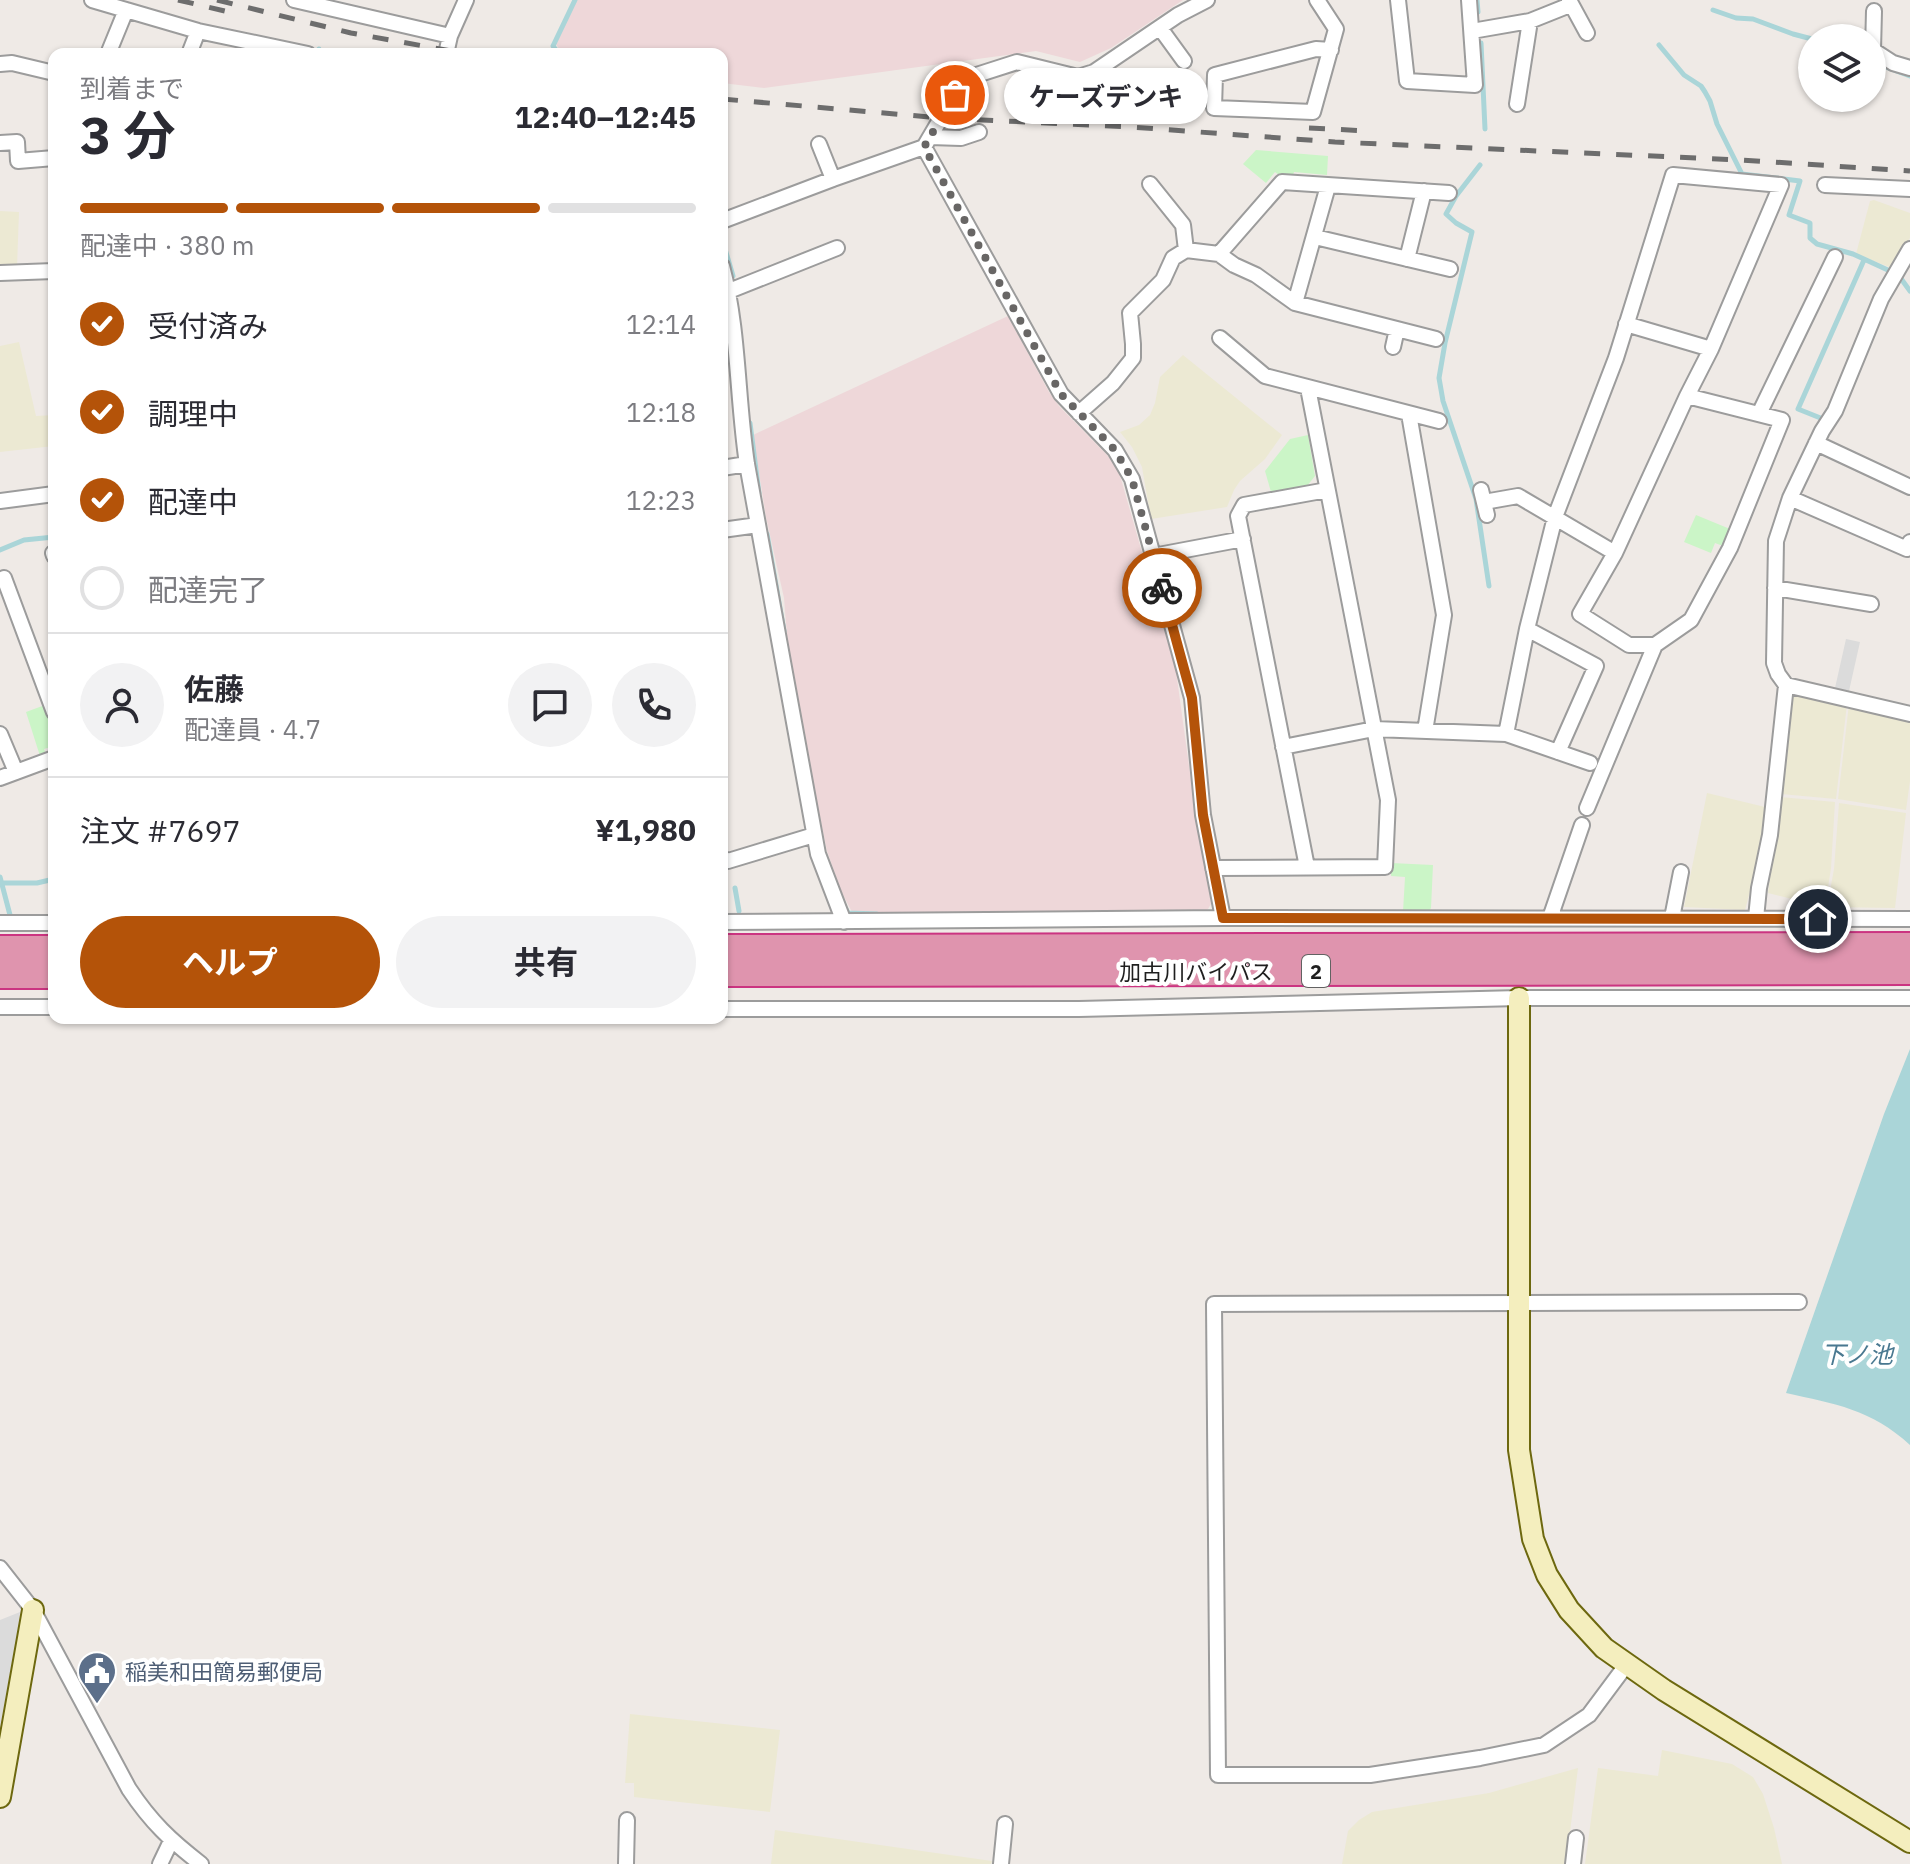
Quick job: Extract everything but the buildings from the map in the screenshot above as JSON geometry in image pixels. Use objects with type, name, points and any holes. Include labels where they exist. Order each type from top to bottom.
[{"type":"highway","name":"加古川バイパス","points":[[728,949],[1910,947]]},
{"type":"highway","points":[[0,950],[48,950]]},
{"type":"highway","name":"加古川バイパス","points":[[728,972],[1910,970]]},
{"type":"highway","points":[[0,974],[48,974]]},
{"type":"street","points":[[92,0],[198,31],[276,48]]},
{"type":"street","points":[[294,0],[450,36]]},
{"type":"street","points":[[447,48],[466,0]]},
{"type":"street","points":[[1047,99],[1078,77],[1094,72],[1178,15],[1207,0]]},
{"type":"street","points":[[1317,0],[1336,29],[1331,50],[1313,112],[1214,108],[1215,75],[1316,49],[1331,50]]},
{"type":"street","points":[[1398,0],[1407,81],[1475,85],[1469,0]]},
{"type":"street","points":[[1472,31],[1530,21],[1570,2],[1587,33]]},
{"type":"street","points":[[110,48],[126,10]]},
{"type":"street","points":[[1874,11],[1873,50],[1893,63],[1910,68]]},
{"type":"street","points":[[1517,104],[1530,21]]},
{"type":"street","points":[[1160,28],[1184,61]]},
{"type":"street","points":[[191,48],[198,31]]},
{"type":"street","points":[[927,142],[964,79],[1017,62],[1078,77]]},
{"type":"street","points":[[0,64],[12,63],[48,72]]},
{"type":"street","points":[[1503,78],[1520,76]]},
{"type":"street","points":[[728,219],[927,142],[961,138],[979,132]]},
{"type":"street","points":[[0,143],[17,142],[18,161],[48,158]]},
{"type":"street","points":[[927,142],[1061,394],[1115,450],[1132,479],[1192,698],[1203,815],[1223,918]]},
{"type":"street","points":[[819,144],[833,179]]},
{"type":"street","points":[[1506,734],[1527,629],[1555,517],[1616,358],[1673,175],[1781,185],[1711,349],[1615,553],[1580,614],[1629,645],[1655,645]]},
{"type":"street","points":[[1219,254],[1282,182],[1449,193]]},
{"type":"street","points":[[1150,184],[1183,225],[1186,250]]},
{"type":"street","points":[[1825,185],[1844,194],[1910,189]]},
{"type":"street","points":[[1295,303],[1328,186]]},
{"type":"street","points":[[1407,259],[1424,191]]},
{"type":"street","points":[[1315,237],[1450,269]]},
{"type":"street","points":[[729,291],[837,248]]},
{"type":"street","points":[[1910,249],[1881,299],[1835,411],[1790,498],[1776,541],[1774,663],[1786,685],[1910,714]]},
{"type":"street","points":[[1079,413],[1113,383],[1133,358],[1130,313],[1163,280],[1173,258],[1186,250],[1219,254],[1295,303],[1436,339]]},
{"type":"street","points":[[1759,414],[1835,257]]},
{"type":"street","points":[[0,273],[48,271]]},
{"type":"street","points":[[728,287],[747,464],[814,835],[818,854],[844,922]]},
{"type":"street","points":[[1626,324],[1711,349]]},
{"type":"street","points":[[1393,347],[1397,329]]},
{"type":"street","points":[[1220,338],[1265,376],[1439,421]]},
{"type":"street","points":[[1213,868],[1385,867],[1388,800],[1308,388]]},
{"type":"street","points":[[1587,808],[1655,645],[1691,620],[1730,548],[1782,420],[1687,396]]},
{"type":"street","points":[[1409,414],[1444,615],[1425,731]]},
{"type":"street","points":[[1816,443],[1910,487]]},
{"type":"street","points":[[728,467],[747,464]]},
{"type":"street","points":[[1307,867],[1238,516],[1244,505],[1327,490]]},
{"type":"street","points":[[0,501],[48,495]]},
{"type":"street","points":[[1484,502],[1518,496],[1615,553]]},
{"type":"street","points":[[1790,498],[1907,549],[1910,542]]},
{"type":"street","points":[[728,529],[758,525]]},
{"type":"street","points":[[1153,556],[1243,539]]},
{"type":"street","points":[[0,580],[4,578],[48,696]]},
{"type":"street","points":[[1775,588],[1871,604]]},
{"type":"street","points":[[1527,629],[1596,666],[1558,752]]},
{"type":"street","points":[[1756,918],[1770,835],[1786,685]]},
{"type":"street","points":[[1283,747],[1374,729],[1506,734],[1590,763]]},
{"type":"street","points":[[0,734],[16,772]]},
{"type":"street","points":[[0,778],[48,760]]},
{"type":"street","points":[[1550,918],[1582,825]]},
{"type":"street","points":[[728,861],[814,835]]},
{"type":"street","points":[[1672,918],[1681,872]]},
{"type":"street","points":[[728,922],[1223,918],[1910,919]]},
{"type":"street","points":[[0,923],[48,923]]},
{"type":"street","points":[[728,1009],[1079,1009],[1519,998],[1910,998]]},
{"type":"street","points":[[1519,998],[1519,1450],[1533,1539],[1547,1575],[1569,1610],[1604,1648],[1664,1690],[1910,1842]]},
{"type":"street","points":[[0,1007],[48,1007]]},
{"type":"street","points":[[1627,1664],[1589,1715],[1544,1745],[1370,1775],[1218,1775],[1214,1304],[1799,1302]]},
{"type":"street","points":[[0,1568],[33,1610],[129,1789],[145,1813],[171,1841],[201,1864]]},
{"type":"street","points":[[0,1797],[33,1610]]},
{"type":"street","points":[[626,1864],[627,1820]]},
{"type":"street","points":[[1001,1864],[1005,1824]]},
{"type":"street","points":[[1573,1864],[1576,1838]]},
{"type":"street","points":[[160,1864],[171,1841]]},
{"type":"shaded area","points":[[577,0],[1183,0],[1111,48],[1080,62],[1036,51],[764,88],[728,84],[728,48],[558,48],[556,44]]},
{"type":"shaded area","points":[[1870,201],[1910,213],[1910,238],[1892,268],[1856,254]]},
{"type":"shaded area","points":[[0,211],[19,212],[17,267],[0,266]]},
{"type":"shaded area","points":[[1008,316],[1049,392],[1119,472],[1176,671],[1211,904],[1199,914],[852,912],[827,851],[795,696],[784,598],[766,517],[753,435]]},
{"type":"shaded area","points":[[19,342],[36,416],[48,415],[48,447],[0,452],[0,346]]},
{"type":"shaded area","points":[[1183,355],[1282,435],[1265,459],[1240,481],[1227,507],[1151,519],[1142,467],[1120,432],[1139,425],[1150,415],[1160,377]]},
{"type":"shaded area","points":[[1846,639],[1860,642],[1849,691],[1835,688]]},
{"type":"shaded area","points":[[1792,690],[1847,704],[1836,799],[1781,794]]},
{"type":"shaded area","points":[[1849,704],[1910,716],[1910,781],[1906,810],[1838,799]]},
{"type":"shaded area","points":[[1707,793],[1767,809],[1759,858],[1745,910],[1684,907]]},
{"type":"shaded area","points":[[1780,797],[1835,802],[1825,907],[1768,893]]},
{"type":"shaded area","points":[[1839,803],[1906,813],[1895,908],[1827,907],[1834,869]]},
{"type":"shaded area","points":[[20,1612],[17,1635],[0,1727],[0,1620]]},
{"type":"shaded area","points":[[630,1714],[780,1730],[770,1812],[634,1797],[634,1783],[625,1783]]},
{"type":"shaded area","points":[[1662,1750],[1732,1764],[1753,1777],[1763,1794],[1782,1864],[1585,1864],[1598,1768],[1658,1776]]},
{"type":"shaded area","points":[[1578,1768],[1566,1864],[1342,1864],[1348,1831],[1372,1812],[1489,1793]]},
{"type":"shaded area","points":[[775,1830],[992,1861],[991,1864],[771,1864]]},
{"type":"green space","points":[[1256,150],[1328,156],[1327,175],[1294,172],[1293,175],[1279,175],[1275,172],[1266,183],[1243,164]]},
{"type":"green space","points":[[1308,435],[1315,476],[1307,486],[1271,492],[1265,471],[1290,439]]},
{"type":"green space","points":[[1696,515],[1730,529],[1723,546],[1715,543],[1711,553],[1684,542]]},
{"type":"green space","points":[[45,705],[48,712],[46,754],[40,756],[26,712]]},
{"type":"green space","points":[[1391,863],[1433,865],[1429,911],[1403,912],[1405,877],[1391,876]]},
{"type":"water","name":"下ノ池","points":[[1910,1049],[1910,1445],[1867,1416],[1786,1393],[1884,1114]]},
{"type":"waterway","points":[[554,48],[575,0]]},
{"type":"waterway","points":[[1477,0],[1478,12]]},
{"type":"waterway","points":[[1713,10],[1736,18],[1753,19],[1798,35]]},
{"type":"waterway","points":[[1481,43],[1485,129]]},
{"type":"waterway","points":[[1659,45],[1684,75],[1705,92],[1742,174],[1800,181],[1789,215],[1810,223],[1810,238],[1817,244],[1853,254],[1890,271]]},
{"type":"waterway","points":[[1886,67],[1910,76]]},
{"type":"waterway","points":[[1480,165],[1446,214],[1472,232],[1439,378],[1443,401],[1476,499],[1489,586]]},
{"type":"waterway","points":[[728,259],[733,276]]},
{"type":"waterway","points":[[1823,419],[1798,409],[1864,260]]},
{"type":"waterway","points":[[1902,280],[1910,291]]},
{"type":"waterway","points":[[750,423],[759,493]]},
{"type":"waterway","points":[[767,534],[784,631]]},
{"type":"waterway","points":[[0,550],[24,540],[48,538]]},
{"type":"waterway","points":[[0,877],[10,915]]},
{"type":"waterway","points":[[2,883],[48,880]]},
{"type":"waterway","points":[[735,888],[739,911]]},
{"type":"waterway","points":[[846,909],[848,913],[877,914]]},
{"type":"railway","points":[[178,0],[229,12]]},
{"type":"railway","points":[[217,0],[351,33],[435,48]]},
{"type":"railway","points":[[728,100],[942,118],[1131,127],[1335,142],[1742,160],[1910,171]]},
{"type":"railway","points":[[1309,128],[1369,131]]},
{"type":"way so far","points":[[955,95],[924,147],[1061,394],[1115,450],[1132,479],[1162,588]]},
{"type":"place","name":"ケーズデンキ","points":[[955,95]]},
{"type":"place","name":"稲美和田簡易郵便局","points":[[97,1705]]},
{"type":"route","points":[[1162,588],[1192,698],[1203,815],[1223,918],[1818,919]]}]
